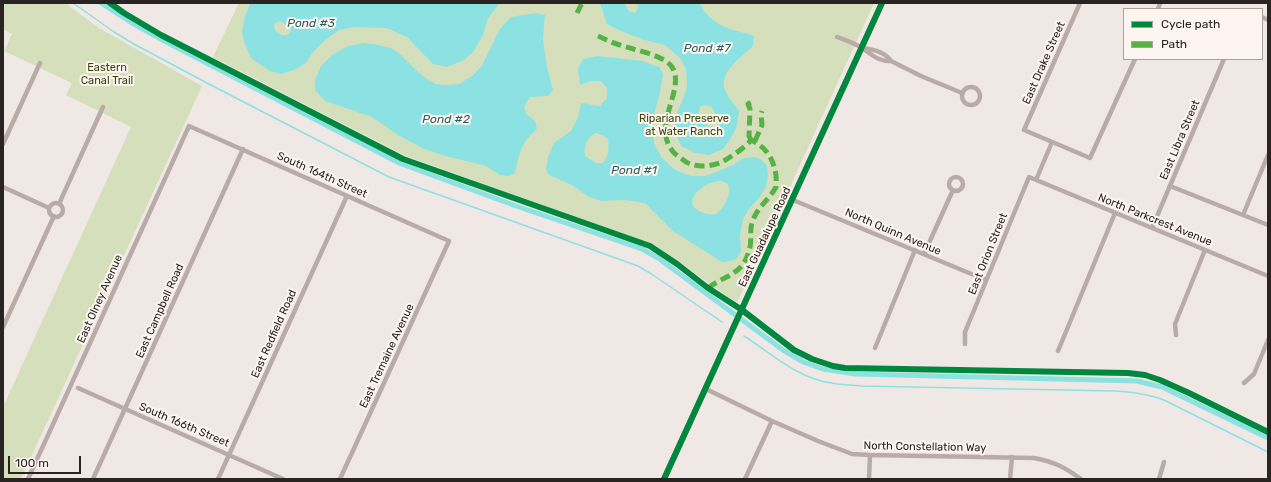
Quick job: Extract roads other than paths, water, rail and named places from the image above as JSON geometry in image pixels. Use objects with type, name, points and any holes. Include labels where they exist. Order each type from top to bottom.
[{"type":"main road","name":"East Guadalupe Road","points":[[664,479],[882,3]]},
{"type":"street","name":"East Drake Street","points":[[1052,142],[1024,130],[1080,3]]},
{"type":"street","points":[[837,37],[862,48],[870,54],[885,61],[891,61],[921,76],[962,93]]},
{"type":"street","points":[[1036,180],[1052,142],[1090,158],[1135,60]]},
{"type":"street","name":"East Libra Street","points":[[1152,228],[1224,60]]},
{"type":"street","points":[[3,144],[40,63]]},
{"type":"street","points":[[966,88],[975,88],[980,92],[980,101],[975,105],[969,106],[964,102],[962,93],[966,88]]},
{"type":"street","points":[[59,204],[103,108]]},
{"type":"street","name":"South 164th Street","points":[[189,126],[449,241]]},
{"type":"street","name":"East Olney Avenue","points":[[28,479],[189,126]]},
{"type":"street","name":"East Campbell Road","points":[[93,479],[243,149]]},
{"type":"street","points":[[1243,215],[1268,156]]},
{"type":"street","name":"East Orion Street","points":[[965,344],[965,332],[1029,178],[1036,180]]},
{"type":"street","name":"North Parkcrest Avenue","points":[[1036,180],[1115,214],[1268,276]]},
{"type":"street","points":[[1170,186],[1268,225]]},
{"type":"street","points":[[3,187],[49,208],[50,213],[54,216]]},
{"type":"street","points":[[924,254],[953,190]]},
{"type":"street","name":"East Redfield Road","points":[[218,479],[347,196]]},
{"type":"street","name":"North Quinn Avenue","points":[[793,200],[986,280]]},
{"type":"street","points":[[49,208],[53,204],[59,204]]},
{"type":"street","points":[[54,216],[62,214],[62,207],[59,204]]},
{"type":"street","points":[[1058,351],[1115,214]]},
{"type":"street","points":[[3,327],[54,216]]},
{"type":"street","name":"East Tremaine Avenue","points":[[340,479],[449,241]]},
{"type":"street","points":[[875,348],[915,250]]},
{"type":"street","points":[[1176,335],[1175,324],[1205,250]]},
{"type":"street","points":[[1244,383],[1254,374],[1268,340]]},
{"type":"street","name":"South 166th Street","points":[[78,388],[283,479]]},
{"type":"street","name":"North Constellation Way","points":[[706,389],[772,421],[852,454],[1034,458],[1063,466],[1081,479]]},
{"type":"street","points":[[745,479],[772,421]]},
{"type":"street","points":[[869,479],[870,455]]},
{"type":"street","points":[[1010,479],[1012,457]]},
{"type":"street","points":[[1159,479],[1164,462]]},
{"type":"water","name":"Pond #3","points":[[250,3],[500,3],[488,18],[483,35],[473,52],[464,60],[447,67],[433,64],[407,37],[386,28],[355,27],[339,30],[325,40],[313,52],[306,63],[294,70],[281,74],[270,71],[251,58],[242,33],[244,20]],"holes":[[[280,21],[290,27],[291,31],[287,35],[282,35],[275,31],[274,25]]]},
{"type":"water","name":"Pond #7","points":[[600,3],[625,3],[628,10],[635,13],[638,7],[637,3],[700,3],[705,12],[718,23],[733,30],[754,36],[753,46],[732,65],[725,77],[725,90],[739,111],[737,126],[723,149],[709,155],[695,153],[681,146],[674,130],[676,116],[687,88],[686,69],[680,58],[665,45],[645,40],[607,24]],"holes":[[[705,105],[712,107],[718,121],[718,128],[712,128],[698,118],[700,107]]]},
{"type":"water","name":"Pond #2","points":[[535,13],[545,15],[543,40],[547,67],[553,90],[548,96],[530,97],[524,107],[527,115],[535,121],[537,129],[531,134],[524,144],[518,159],[515,173],[509,176],[500,175],[486,166],[442,155],[422,148],[398,135],[372,117],[325,101],[315,90],[315,80],[321,66],[332,55],[348,46],[363,43],[391,48],[401,55],[419,73],[435,84],[459,84],[472,76],[482,66],[499,30],[511,17]]},
{"type":"water","name":"Pond #1","points":[[597,56],[643,61],[659,67],[663,74],[654,115],[654,144],[662,158],[675,170],[691,176],[705,176],[733,165],[744,158],[755,157],[762,160],[767,166],[768,174],[766,187],[743,219],[740,236],[741,252],[735,260],[722,262],[673,231],[645,203],[624,200],[601,201],[589,197],[572,185],[549,175],[546,169],[548,157],[554,143],[571,131],[578,117],[581,103],[600,106],[607,98],[607,88],[601,81],[591,81],[580,85],[578,69],[583,59]],"holes":[[[596,133],[608,139],[608,152],[603,163],[596,163],[585,156],[586,142],[593,134]],[[717,181],[724,182],[728,185],[729,189],[726,201],[720,211],[716,214],[707,214],[696,209],[692,202],[695,195],[705,186]]]},
{"type":"waterway","points":[[73,3],[134,44],[389,177],[638,266],[722,322]]},
{"type":"waterway","points":[[101,3],[132,23],[168,43],[399,163],[516,206],[642,249],[658,258],[783,350],[803,362],[823,369],[856,374],[1137,381],[1162,387],[1268,438]]},
{"type":"waterway","points":[[744,336],[782,363],[814,379],[834,384],[862,386],[1115,391],[1148,395],[1166,401],[1268,452]]},
{"type":"park label","name":"Eastern Canal Trail","points":[[107,74]]},
{"type":"park label","name":"Riparian Preserve at Water Ranch","points":[[684,125]]}]
